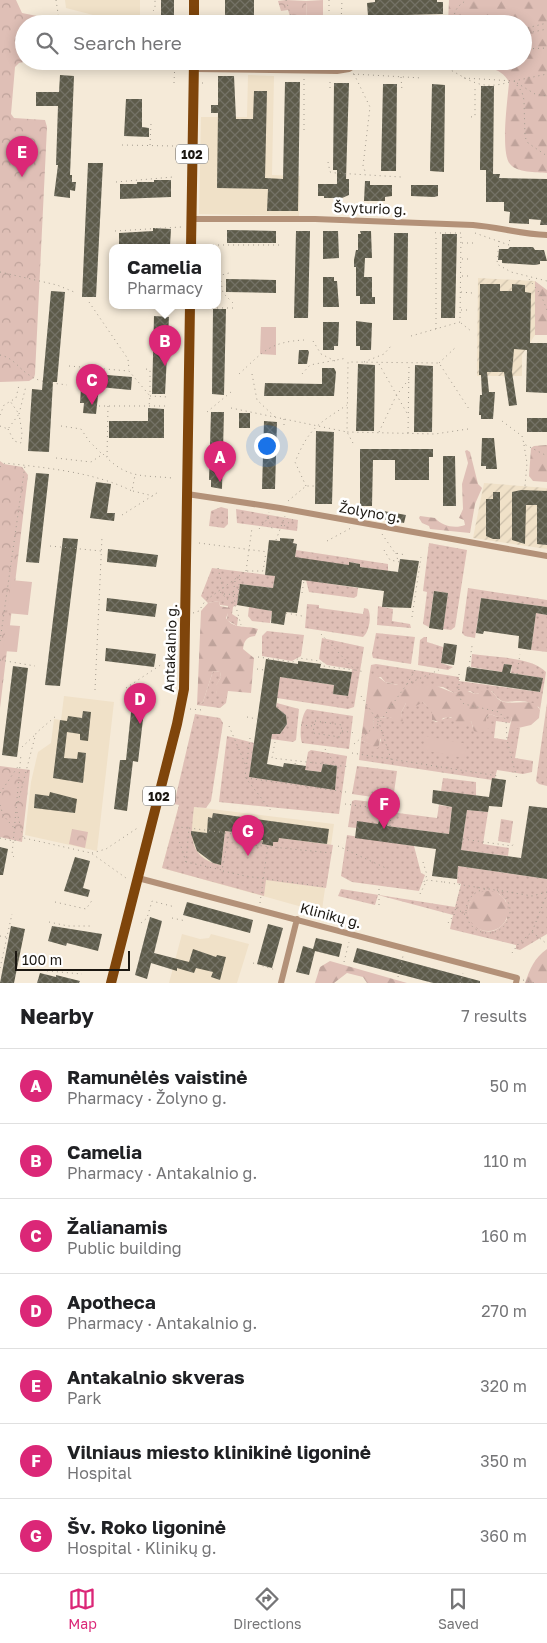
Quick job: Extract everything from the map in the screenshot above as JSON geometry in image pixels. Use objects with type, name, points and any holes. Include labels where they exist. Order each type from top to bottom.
[{"type":"main road","points":[[194,0],[194,15]]},
{"type":"main road","name":"102","points":[[191,244],[188,223],[194,70]]},
{"type":"main road","name":"Antakalnio g.","points":[[111,983],[184,689],[190,309]]},
{"type":"street","points":[[304,70],[352,72]]},
{"type":"street","name":"Švyturio g.","points":[[188,223],[315,219],[419,222],[493,226],[511,232],[547,235]]},
{"type":"street","name":"Žolyno g.","points":[[187,494],[360,522],[470,544],[547,556]]},
{"type":"street","name":"Klinikų g.","points":[[138,878],[297,919],[517,980]]},
{"type":"street","points":[[281,983],[297,919]]},
{"type":"path","points":[[56,0],[58,15]]},
{"type":"path","points":[[153,11],[156,9],[156,0]]},
{"type":"path","points":[[286,0],[290,15]]},
{"type":"path","points":[[329,0],[329,15]]},
{"type":"path","points":[[341,15],[342,0]]},
{"type":"path","points":[[453,15],[461,4],[467,0]]},
{"type":"path","points":[[532,26],[547,23]]},
{"type":"path","points":[[532,32],[547,29]]},
{"type":"path","points":[[532,49],[547,48]]},
{"type":"path","points":[[174,83],[175,70]]},
{"type":"path","points":[[304,70],[304,131]]},
{"type":"path","points":[[450,70],[475,85],[501,85],[547,74]]},
{"type":"path","points":[[330,71],[330,88]]},
{"type":"path","points":[[352,72],[422,78]]},
{"type":"path","points":[[352,72],[370,107],[363,166],[366,174]]},
{"type":"path","points":[[401,77],[402,91]]},
{"type":"path","points":[[464,78],[513,81],[535,94],[547,96]]},
{"type":"path","points":[[202,83],[207,83]]},
{"type":"path","points":[[517,83],[524,100],[525,137],[528,143],[547,156]]},
{"type":"path","points":[[471,117],[476,116],[475,85]]},
{"type":"path","points":[[150,146],[151,123]]},
{"type":"path","points":[[122,146],[173,146]]},
{"type":"path","points":[[328,162],[330,172],[366,174],[385,178],[401,177]]},
{"type":"path","points":[[116,182],[173,177]]},
{"type":"path","points":[[419,222],[436,233],[461,233],[460,322]]},
{"type":"path","points":[[115,231],[188,223]]},
{"type":"path","points":[[473,232],[509,245],[511,232]]},
{"type":"path","points":[[436,233],[436,329]]},
{"type":"path","points":[[499,241],[497,264],[511,272],[547,281]]},
{"type":"path","points":[[461,243],[473,243]]},
{"type":"path","points":[[221,245],[281,246]]},
{"type":"path","points":[[461,259],[472,259]]},
{"type":"path","points":[[0,272],[57,285],[74,292]]},
{"type":"path","points":[[221,275],[229,273]]},
{"type":"path","points":[[461,276],[472,276]]},
{"type":"path","points":[[529,278],[540,294],[547,310]]},
{"type":"path","points":[[221,284],[223,293],[234,304]]},
{"type":"path","points":[[461,292],[472,293]]},
{"type":"path","points":[[89,302],[128,359],[129,371],[150,396],[168,397]]},
{"type":"path","points":[[221,308],[233,308]]},
{"type":"path","points":[[460,310],[471,310]]},
{"type":"path","points":[[411,336],[460,322]]},
{"type":"path","points":[[460,322],[471,331]]},
{"type":"path","points":[[239,374],[267,349],[282,342],[304,340]]},
{"type":"path","points":[[313,340],[321,354],[337,362]]},
{"type":"path","points":[[363,362],[384,354],[391,346]]},
{"type":"path","points":[[348,362],[439,364],[457,346]]},
{"type":"path","points":[[0,355],[9,357],[28,375],[41,381],[67,385]]},
{"type":"path","points":[[346,355],[348,362],[347,432],[354,445]]},
{"type":"path","points":[[302,374],[310,365],[337,362],[347,358]]},
{"type":"path","points":[[378,363],[408,415]]},
{"type":"path","points":[[408,434],[409,363]]},
{"type":"path","points":[[439,364],[469,409]]},
{"type":"path","points":[[69,366],[129,371]]},
{"type":"path","points":[[146,369],[150,370],[149,406]]},
{"type":"path","points":[[252,374],[257,400],[276,417]]},
{"type":"path","points":[[379,433],[396,396],[409,379]]},
{"type":"path","points":[[0,415],[4,405],[16,398],[19,385]]},
{"type":"path","points":[[8,429],[19,414],[26,386]]},
{"type":"path","points":[[207,412],[231,392]]},
{"type":"path","points":[[0,426],[8,429],[14,442],[21,443],[22,432],[19,414],[10,401]]},
{"type":"path","points":[[306,486],[295,462],[304,439],[318,424],[348,405]]},
{"type":"path","points":[[99,406],[168,406]]},
{"type":"path","points":[[107,458],[108,406]]},
{"type":"path","points":[[231,408],[318,424],[347,432],[435,434],[468,429]]},
{"type":"path","points":[[284,419],[284,427]]},
{"type":"path","points":[[502,421],[522,436],[527,463],[525,486]]},
{"type":"path","points":[[61,426],[81,429],[88,441],[120,471],[135,475],[172,478]]},
{"type":"path","points":[[524,444],[547,456]]},
{"type":"path","points":[[56,458],[92,462],[103,454]]},
{"type":"path","points":[[0,467],[5,463],[25,465],[112,481],[132,491],[153,496]]},
{"type":"path","points":[[0,641],[25,465]]},
{"type":"path","points":[[132,491],[135,475]]},
{"type":"path","points":[[283,526],[283,509],[306,486],[315,486]]},
{"type":"path","points":[[122,515],[160,491]]},
{"type":"path","points":[[260,529],[268,518],[270,507]]},
{"type":"path","points":[[276,540],[278,532],[283,526],[304,513]]},
{"type":"path","points":[[268,518],[273,531]]},
{"type":"path","points":[[327,541],[360,522]]},
{"type":"path","points":[[376,525],[396,553],[399,562],[390,560],[384,550]]},
{"type":"path","points":[[197,613],[203,603],[246,571],[252,528]]},
{"type":"path","points":[[95,690],[102,537]]},
{"type":"path","points":[[199,543],[267,552],[263,572],[246,571]]},
{"type":"path","points":[[50,546],[101,551]]},
{"type":"path","points":[[396,553],[406,555]]},
{"type":"path","points":[[412,617],[421,557]]},
{"type":"path","points":[[218,568],[222,589]]},
{"type":"path","points":[[223,594],[239,595],[240,576]]},
{"type":"path","points":[[235,580],[233,595],[241,624]]},
{"type":"path","points":[[302,593],[304,580]]},
{"type":"path","points":[[219,591],[236,607]]},
{"type":"path","points":[[286,614],[302,616]]},
{"type":"path","points":[[321,634],[354,670]]},
{"type":"path","points":[[469,667],[472,646]]},
{"type":"path","points":[[517,674],[520,654]]},
{"type":"path","points":[[258,657],[293,662],[299,658],[319,661],[323,666],[365,672]]},
{"type":"path","points":[[0,660],[35,666]]},
{"type":"path","points":[[126,688],[162,664]]},
{"type":"path","points":[[354,744],[379,723],[407,684],[415,670],[414,667]]},
{"type":"path","points":[[257,669],[264,670]]},
{"type":"path","points":[[407,684],[439,670]]},
{"type":"path","points":[[459,674],[458,694],[461,702],[499,712],[506,720],[507,740],[517,779]]},
{"type":"path","points":[[361,696],[379,723],[394,768]]},
{"type":"path","points":[[181,707],[202,710]]},
{"type":"path","points":[[22,747],[56,716]]},
{"type":"path","points":[[247,717],[257,718]]},
{"type":"path","points":[[315,721],[342,725],[340,737],[313,733],[314,726],[315,721]]},
{"type":"path","points":[[301,725],[314,726]]},
{"type":"path","points":[[230,726],[246,767]]},
{"type":"path","points":[[341,730],[355,733]]},
{"type":"path","points":[[17,804],[36,733]]},
{"type":"path","points":[[250,738],[246,778],[272,812]]},
{"type":"path","points":[[274,742],[272,758],[350,767]]},
{"type":"path","points":[[325,749],[335,765]]},
{"type":"path","points":[[352,753],[498,776]]},
{"type":"path","points":[[14,857],[12,855],[21,754]]},
{"type":"path","points":[[0,793],[20,764]]},
{"type":"path","points":[[246,778],[346,792]]},
{"type":"path","points":[[390,826],[392,802]]},
{"type":"path","points":[[344,804],[391,810]]},
{"type":"path","points":[[0,805],[3,815],[15,829]]},
{"type":"path","points":[[17,808],[24,838]]},
{"type":"path","points":[[91,853],[106,849],[139,827]]},
{"type":"path","points":[[186,862],[176,834],[178,827],[220,832]]},
{"type":"path","points":[[186,862],[189,828]]},
{"type":"path","points":[[225,833],[254,837],[252,845],[331,853]]},
{"type":"path","points":[[222,870],[228,833]]},
{"type":"path","points":[[259,910],[269,837]]},
{"type":"path","points":[[0,838],[13,841],[24,838],[91,853],[126,878]]},
{"type":"path","points":[[463,839],[512,846],[514,843]]},
{"type":"path","points":[[338,846],[388,869]]},
{"type":"path","points":[[186,862],[263,879],[326,887]]},
{"type":"path","points":[[423,862],[426,875],[422,883],[424,884]]},
{"type":"path","points":[[444,877],[444,882]]},
{"type":"path","points":[[420,894],[427,880],[532,896],[547,893]]},
{"type":"path","points":[[448,922],[455,908],[461,885]]},
{"type":"path","points":[[379,904],[380,888]]},
{"type":"path","points":[[455,908],[467,916],[474,928],[483,932],[493,933],[505,926],[510,917],[509,904],[501,893],[492,890],[481,891],[472,896],[467,905],[467,916]]},
{"type":"path","points":[[512,953],[519,942],[532,932],[547,893]]},
{"type":"path","points":[[55,902],[86,909],[94,899]]},
{"type":"path","points":[[141,923],[147,918],[152,901],[175,907]]},
{"type":"path","points":[[0,968],[12,914]]},
{"type":"path","points":[[172,918],[186,921]]},
{"type":"path","points":[[49,922],[68,926],[93,926]]},
{"type":"path","points":[[532,932],[547,944]]},
{"type":"path","points":[[0,936],[7,937]]},
{"type":"path","points":[[344,962],[349,942]]},
{"type":"path","points":[[398,977],[403,956]]},
{"type":"path","points":[[253,963],[284,972]]},
{"type":"path","points":[[37,970],[82,974]]},
{"type":"path","points":[[460,983],[463,973]]},
{"type":"path","points":[[517,980],[535,983]]},
{"type":"shaded area","points":[[65,0],[140,0],[140,15],[93,15],[66,8]]},
{"type":"shaded area","points":[[248,75],[274,76],[272,175],[300,176],[299,216],[199,214],[201,117],[247,117]]},
{"type":"shaded area","points":[[478,278],[535,281],[535,335],[522,355],[522,376],[477,376]]},
{"type":"shaded area","points":[[484,483],[547,488],[547,549],[473,538]]},
{"type":"shaded area","points":[[64,696],[114,702],[97,851],[25,835],[31,782],[38,752],[51,743],[54,719],[61,720]]},
{"type":"shaded area","points":[[179,805],[334,824],[322,910],[320,912],[162,868]]},
{"type":"shaded area","points":[[182,934],[200,939],[209,938],[211,934],[249,944],[237,983],[169,983]]},
{"type":"green space","points":[[0,0],[16,0],[22,13],[32,15],[15,15],[15,67],[11,114],[14,118],[45,120],[47,127],[35,374],[34,378],[29,381],[0,382]]},
{"type":"green space","points":[[323,0],[323,15],[307,15],[306,1]]},
{"type":"green space","points":[[449,0],[547,0],[547,173],[527,172],[517,169],[510,164],[505,148],[509,82],[501,73],[495,70],[532,70],[532,15],[448,15]]},
{"type":"green space","points":[[278,1],[306,1],[307,15],[290,15],[288,10],[281,11]]},
{"type":"green space","points":[[535,281],[547,290],[547,335],[535,335]]},
{"type":"green space","points":[[261,327],[276,327],[276,355],[260,354]]},
{"type":"green space","points":[[547,445],[547,482],[533,481],[529,476],[531,448]]},
{"type":"green space","points":[[465,451],[470,452],[478,484],[482,488],[475,504],[470,533],[430,529],[429,526],[422,523],[419,518],[420,516],[435,518],[449,526],[465,525],[464,520],[459,518],[463,509],[462,484],[468,463]]},
{"type":"green space","points":[[0,461],[4,464],[22,467],[28,475],[0,708]]},
{"type":"green space","points":[[221,507],[228,509],[228,524],[224,528],[209,526],[211,511]]},
{"type":"green space","points":[[236,509],[298,520],[297,531],[237,523]]},
{"type":"green space","points":[[429,543],[467,550],[455,627],[451,630],[443,629],[448,593],[434,591],[429,627],[423,624],[427,592],[423,591]]},
{"type":"green space","points":[[296,550],[388,564],[388,571],[360,567],[360,564],[350,562],[349,565],[295,559]]},
{"type":"green space","points":[[212,568],[275,576],[273,588],[240,584],[237,605],[233,607],[232,614],[238,618],[237,626],[227,620],[228,606],[220,605],[219,601],[208,603],[201,596]]},
{"type":"green space","points":[[11,580],[32,582],[28,615],[7,613]]},
{"type":"green space","points":[[306,580],[358,588],[357,596],[354,598],[309,592]]},
{"type":"green space","points":[[468,588],[547,600],[547,607],[481,598],[475,638],[465,636],[462,633]]},
{"type":"green space","points":[[219,601],[220,606],[230,608],[226,618],[229,622],[236,626],[258,629],[255,636],[249,637],[246,640],[243,649],[254,658],[251,693],[228,691],[225,694],[217,694],[215,687],[221,677],[220,672],[213,671],[203,702],[197,705],[201,611],[208,603]]},
{"type":"green space","points":[[307,604],[319,605],[319,608],[363,614],[364,608],[368,609],[370,620],[367,632],[363,637],[305,628]]},
{"type":"green space","points":[[378,606],[393,609],[392,621],[410,624],[411,628],[377,625]]},
{"type":"green space","points":[[249,607],[272,611],[270,623],[252,621],[248,616]]},
{"type":"green space","points":[[536,613],[547,615],[547,652],[531,650]]},
{"type":"green space","points":[[6,625],[20,626],[17,652],[3,651]]},
{"type":"green space","points":[[267,631],[304,635],[301,656],[292,661],[262,656],[262,636]]},
{"type":"green space","points":[[376,633],[415,637],[411,664],[373,658]]},
{"type":"green space","points":[[427,637],[427,642],[443,647],[441,663],[453,667],[448,670],[418,665],[420,640]]},
{"type":"green space","points":[[322,638],[364,647],[354,707],[348,709],[277,698],[280,677],[334,685],[333,694],[348,696],[352,669],[327,665],[319,659]]},
{"type":"green space","points":[[472,654],[522,661],[540,667],[546,672],[540,710],[539,707],[525,702],[502,701],[492,691],[475,694],[470,691],[454,693],[443,687],[411,685],[407,687],[385,682],[381,677],[369,678],[371,665],[376,664],[459,677],[459,681],[540,692],[542,678],[511,673],[512,665],[505,664],[502,672],[471,667]]},
{"type":"green space","points":[[213,671],[220,672],[221,677],[216,686],[217,694],[228,691],[226,703],[220,708],[197,705],[203,702]]},
{"type":"green space","points":[[376,675],[385,682],[397,685],[434,685],[454,693],[465,690],[475,694],[489,690],[501,701],[536,704],[540,710],[539,718],[531,725],[514,729],[510,726],[512,718],[509,716],[498,717],[490,714],[486,718],[486,722],[491,727],[480,733],[474,731],[471,721],[463,726],[458,726],[451,717],[443,718],[440,722],[432,720],[432,711],[423,702],[416,706],[406,703],[401,713],[403,722],[400,723],[390,717],[374,718],[373,725],[378,730],[380,741],[378,748],[373,748],[372,745],[361,740],[369,678]]},
{"type":"green space","points":[[423,702],[433,711],[432,720],[436,722],[448,717],[466,722],[471,721],[473,728],[486,722],[486,718],[490,714],[498,717],[509,715],[512,718],[510,723],[496,721],[494,738],[507,740],[510,726],[520,728],[515,758],[533,761],[532,772],[523,774],[497,770],[495,778],[492,778],[492,780],[359,760],[361,740],[378,747],[381,740],[373,725],[374,718],[390,717],[402,722],[401,713],[406,703]]},
{"type":"green space","points":[[277,703],[299,709],[296,740],[293,742],[271,739],[272,734],[280,734],[287,724],[286,715],[276,707]]},
{"type":"green space","points":[[547,703],[547,786],[536,781]]},
{"type":"green space","points":[[307,709],[353,716],[349,749],[302,743],[301,725]]},
{"type":"green space","points":[[195,714],[220,718],[223,723],[211,801],[206,808],[194,807],[192,835],[197,851],[210,862],[221,865],[225,831],[259,835],[263,844],[273,846],[273,842],[279,838],[333,845],[326,888],[266,880],[264,896],[162,868],[179,805],[174,804]]},
{"type":"green space","points":[[227,736],[254,743],[249,777],[335,789],[337,766],[323,764],[321,772],[305,770],[308,752],[311,750],[347,756],[339,814],[219,802]]},
{"type":"green space","points":[[425,736],[467,744],[464,758],[423,750]]},
{"type":"green space","points":[[0,766],[30,770],[22,842],[0,837]]},
{"type":"green space","points":[[357,766],[397,771],[393,800],[352,794]]},
{"type":"green space","points":[[443,778],[476,782],[476,796],[441,791]]},
{"type":"green space","points":[[352,801],[391,804],[390,812],[437,818],[439,805],[452,807],[449,834],[387,826],[388,821],[379,820],[378,824],[356,828],[348,827]]},
{"type":"green space","points":[[467,810],[488,812],[483,844],[509,848],[508,856],[461,850]]},
{"type":"green space","points":[[501,819],[513,821],[510,843],[498,841]]},
{"type":"green space","points":[[72,829],[88,832],[85,848],[69,844]]},
{"type":"green space","points":[[347,835],[414,846],[421,873],[425,875],[419,891],[352,882],[341,876]]},
{"type":"green space","points":[[458,866],[547,879],[547,934],[520,950],[516,949],[516,945],[450,929],[453,915],[378,895],[375,905],[338,896],[341,889],[455,907],[461,884],[457,883]],"holes":[[[484,892],[499,894],[506,901],[507,919],[498,928],[489,931],[480,929],[473,924],[469,915],[469,907],[473,898]]]},
{"type":"green space","points":[[492,891],[499,894],[505,900],[508,911],[507,919],[499,928],[492,931],[484,931],[477,928],[469,919],[468,907],[471,900],[480,892]]},
{"type":"green space","points":[[547,949],[547,983],[525,983],[536,960]]},
{"type":"green space","points":[[330,961],[407,983],[367,983],[363,977],[347,973],[334,983],[315,983],[320,967]]},
{"type":"building","points":[[161,0],[174,0],[174,15],[161,15]]},
{"type":"building","points":[[225,0],[254,0],[254,15],[225,15]]},
{"type":"building","points":[[375,0],[437,0],[437,2],[443,2],[443,14],[368,15],[367,3],[375,2]]},
{"type":"building","points":[[60,75],[74,76],[70,175],[72,175],[72,182],[76,182],[75,191],[70,190],[70,198],[54,196],[58,165],[56,165],[58,106],[36,106],[36,92],[59,92]]},
{"type":"building","points":[[218,76],[234,76],[236,119],[253,119],[254,91],[267,91],[265,178],[283,179],[285,82],[300,82],[298,211],[267,211],[268,189],[217,188],[218,113],[211,113],[211,105],[218,105]]},
{"type":"building","points":[[334,83],[349,83],[346,179],[349,179],[349,195],[342,198],[324,198],[324,196],[318,196],[318,184],[337,184],[337,170],[333,170]]},
{"type":"building","points":[[383,84],[397,84],[396,171],[381,171]]},
{"type":"building","points":[[432,84],[445,85],[444,172],[430,171]]},
{"type":"building","points":[[481,86],[494,86],[493,174],[500,174],[499,178],[547,179],[547,225],[540,225],[541,220],[529,219],[529,224],[509,223],[510,212],[504,211],[504,202],[486,202],[486,170],[480,170]]},
{"type":"building","points":[[126,99],[142,99],[142,127],[149,128],[149,137],[124,136]]},
{"type":"building","points":[[88,163],[103,163],[96,297],[82,297]]},
{"type":"building","points":[[154,180],[171,180],[171,197],[120,199],[120,184],[154,182]]},
{"type":"building","points":[[365,181],[370,181],[370,185],[392,185],[392,196],[385,197],[385,201],[364,201]]},
{"type":"building","points":[[411,185],[438,185],[438,196],[411,196]]},
{"type":"building","points":[[153,228],[171,229],[170,244],[119,244],[119,233],[153,231]]},
{"type":"building","points":[[227,230],[276,231],[276,243],[227,243]]},
{"type":"building","points":[[296,231],[310,231],[308,318],[294,318]]},
{"type":"building","points":[[323,231],[338,231],[339,258],[323,259]]},
{"type":"building","points":[[360,231],[371,231],[372,258],[365,258],[364,277],[372,277],[372,297],[375,297],[375,304],[360,304],[360,296],[356,296],[356,267],[354,267],[354,260],[356,250],[358,250],[358,234],[361,234]]},
{"type":"building","points":[[394,233],[408,233],[407,320],[393,320]]},
{"type":"building","points":[[442,234],[457,234],[455,318],[441,318]]},
{"type":"building","points":[[510,247],[533,247],[535,250],[544,250],[547,261],[540,261],[540,264],[535,265],[502,263],[502,260],[498,260],[499,249],[508,249]]},
{"type":"building","points":[[323,277],[334,277],[334,281],[337,281],[339,307],[323,307]]},
{"type":"building","points":[[226,279],[276,280],[276,293],[226,292]]},
{"type":"building","points":[[480,284],[500,284],[500,291],[512,291],[512,284],[525,285],[525,292],[531,293],[530,343],[547,343],[547,393],[526,392],[527,350],[514,349],[512,372],[517,405],[509,406],[504,372],[487,372],[489,392],[495,392],[493,419],[481,419],[481,415],[479,415],[480,395],[482,395],[481,375],[479,375]]},
{"type":"building","points":[[51,291],[65,292],[57,382],[53,382],[49,452],[28,451],[32,389],[42,390]]},
{"type":"building","points":[[213,309],[226,309],[224,395],[212,394]]},
{"type":"building","points":[[154,316],[169,317],[165,394],[152,394]]},
{"type":"building","points":[[356,321],[372,323],[371,350],[360,350],[360,346],[356,346]]},
{"type":"building","points":[[323,322],[339,322],[338,346],[334,346],[334,350],[323,350]]},
{"type":"building","points":[[299,350],[308,350],[307,364],[298,364]]},
{"type":"building","points":[[358,364],[375,365],[374,431],[356,431]]},
{"type":"building","points":[[415,365],[433,366],[432,432],[414,432]]},
{"type":"building","points":[[322,368],[334,368],[336,372],[334,396],[264,396],[265,383],[322,384]]},
{"type":"building","points":[[82,373],[132,377],[131,390],[99,387],[96,414],[83,413],[84,403],[80,403]]},
{"type":"building","points":[[148,408],[164,409],[164,438],[109,438],[109,421],[148,421]]},
{"type":"building","points":[[211,412],[224,412],[222,489],[211,487],[211,480],[209,480]]},
{"type":"building","points":[[239,413],[250,413],[250,428],[239,428]]},
{"type":"building","points":[[527,418],[547,418],[547,432],[527,432]]},
{"type":"building","points":[[264,421],[277,422],[275,489],[262,489]]},
{"type":"building","points":[[316,431],[334,432],[332,504],[315,504]]},
{"type":"building","points":[[482,438],[494,438],[497,469],[486,469],[486,466],[481,466]]},
{"type":"building","points":[[360,449],[433,449],[433,457],[429,457],[429,480],[395,480],[395,460],[373,460],[372,506],[360,506]]},
{"type":"building","points":[[443,456],[455,456],[456,506],[443,506]]},
{"type":"building","points":[[36,473],[49,474],[39,563],[26,562]]},
{"type":"building","points":[[96,482],[111,484],[107,513],[115,513],[114,521],[90,518]]},
{"type":"building","points":[[521,490],[547,491],[547,545],[537,544],[537,505],[526,505],[525,544],[512,540],[512,492]]},
{"type":"building","points":[[493,492],[500,492],[500,539],[486,536],[486,499],[493,499]]},
{"type":"building","points":[[372,509],[406,515],[404,523],[371,517]]},
{"type":"building","points":[[63,538],[78,539],[60,686],[45,685]]},
{"type":"building","points":[[280,538],[294,539],[293,543],[297,544],[295,557],[349,565],[349,562],[360,564],[360,567],[398,572],[400,559],[419,561],[411,608],[382,607],[384,591],[302,580],[297,613],[286,612],[284,625],[271,623],[272,611],[237,605],[240,584],[273,588],[275,576],[265,575],[269,540],[280,541]]},
{"type":"building","points":[[108,549],[158,555],[156,567],[107,562]]},
{"type":"building","points":[[434,591],[448,593],[443,630],[429,628]]},
{"type":"building","points":[[107,598],[157,604],[155,617],[106,611]]},
{"type":"building","points":[[481,598],[547,607],[547,615],[536,613],[531,650],[518,648],[519,636],[484,631],[483,634],[476,633]]},
{"type":"building","points":[[444,643],[457,645],[454,665],[441,663]]},
{"type":"building","points":[[106,648],[156,654],[154,667],[105,661]]},
{"type":"building","points":[[266,659],[298,664],[298,661],[321,664],[320,668],[352,672],[348,696],[333,694],[334,685],[280,677],[276,707],[286,715],[287,724],[280,734],[272,734],[267,764],[283,767],[284,763],[306,766],[305,770],[321,772],[323,764],[337,766],[335,790],[249,777]]},
{"type":"building","points":[[504,664],[512,665],[510,673],[543,678],[540,692],[465,681],[467,667],[502,672]]},
{"type":"building","points":[[13,666],[28,668],[17,757],[2,755]]},
{"type":"building","points":[[133,693],[146,694],[138,762],[133,761],[127,811],[114,809],[120,760],[126,760]]},
{"type":"building","points":[[83,711],[91,712],[88,741],[80,740],[80,734],[67,732],[64,758],[77,759],[78,752],[86,753],[83,783],[53,778],[60,720],[67,721],[68,716],[82,718]]},
{"type":"building","points":[[492,778],[506,780],[502,807],[489,806],[488,812],[467,810],[461,850],[521,858],[529,806],[547,808],[547,879],[458,866],[457,879],[432,876],[436,849],[355,838],[357,821],[378,824],[379,820],[388,821],[387,826],[449,834],[452,807],[432,803],[433,790],[489,797]]},
{"type":"building","points":[[50,792],[77,799],[75,813],[34,808],[35,794],[49,796]]},
{"type":"building","points":[[213,813],[329,829],[327,844],[279,838],[278,842],[273,842],[273,846],[262,844],[263,840],[259,840],[259,835],[225,831],[221,865],[213,863],[197,851],[191,831],[207,833],[208,817],[212,818]]},
{"type":"building","points":[[0,847],[8,849],[3,875],[0,875]]},
{"type":"building","points":[[75,857],[90,861],[83,888],[90,890],[88,897],[64,891]]},
{"type":"building","points":[[187,902],[253,920],[250,933],[183,915]]},
{"type":"building","points":[[150,917],[162,921],[154,953],[189,962],[193,949],[216,957],[217,955],[226,957],[220,980],[211,977],[213,972],[196,968],[194,973],[177,968],[177,971],[151,963],[147,979],[135,975]]},
{"type":"building","points":[[268,924],[283,928],[272,968],[257,964]]},
{"type":"building","points":[[11,926],[25,929],[14,983],[0,983]]},
{"type":"building","points":[[52,926],[102,934],[98,951],[67,943],[66,946],[48,941]]},
{"type":"building","points":[[316,938],[342,944],[339,957],[315,951],[309,975],[296,972],[303,946],[313,949]]},
{"type":"building","points":[[357,948],[480,981],[480,983],[433,983],[353,962]]},
{"type":"building","points":[[40,973],[80,981],[79,983],[37,983]]},
{"type":"place","name":"Antakalnio skveras","points":[[22,177]]},
{"type":"place","name":"Camelia","points":[[165,366]]},
{"type":"place","name":"Žalianamis","points":[[92,405]]},
{"type":"place","name":"Ramunėlės vaistinė","points":[[220,482]]},
{"type":"place","name":"Apotheca","points":[[140,724]]},
{"type":"place","name":"Vilniaus miesto klinikinė ligoninė","points":[[384,829]]},
{"type":"place","name":"Šv. Roko ligoninė","points":[[248,856]]}]
